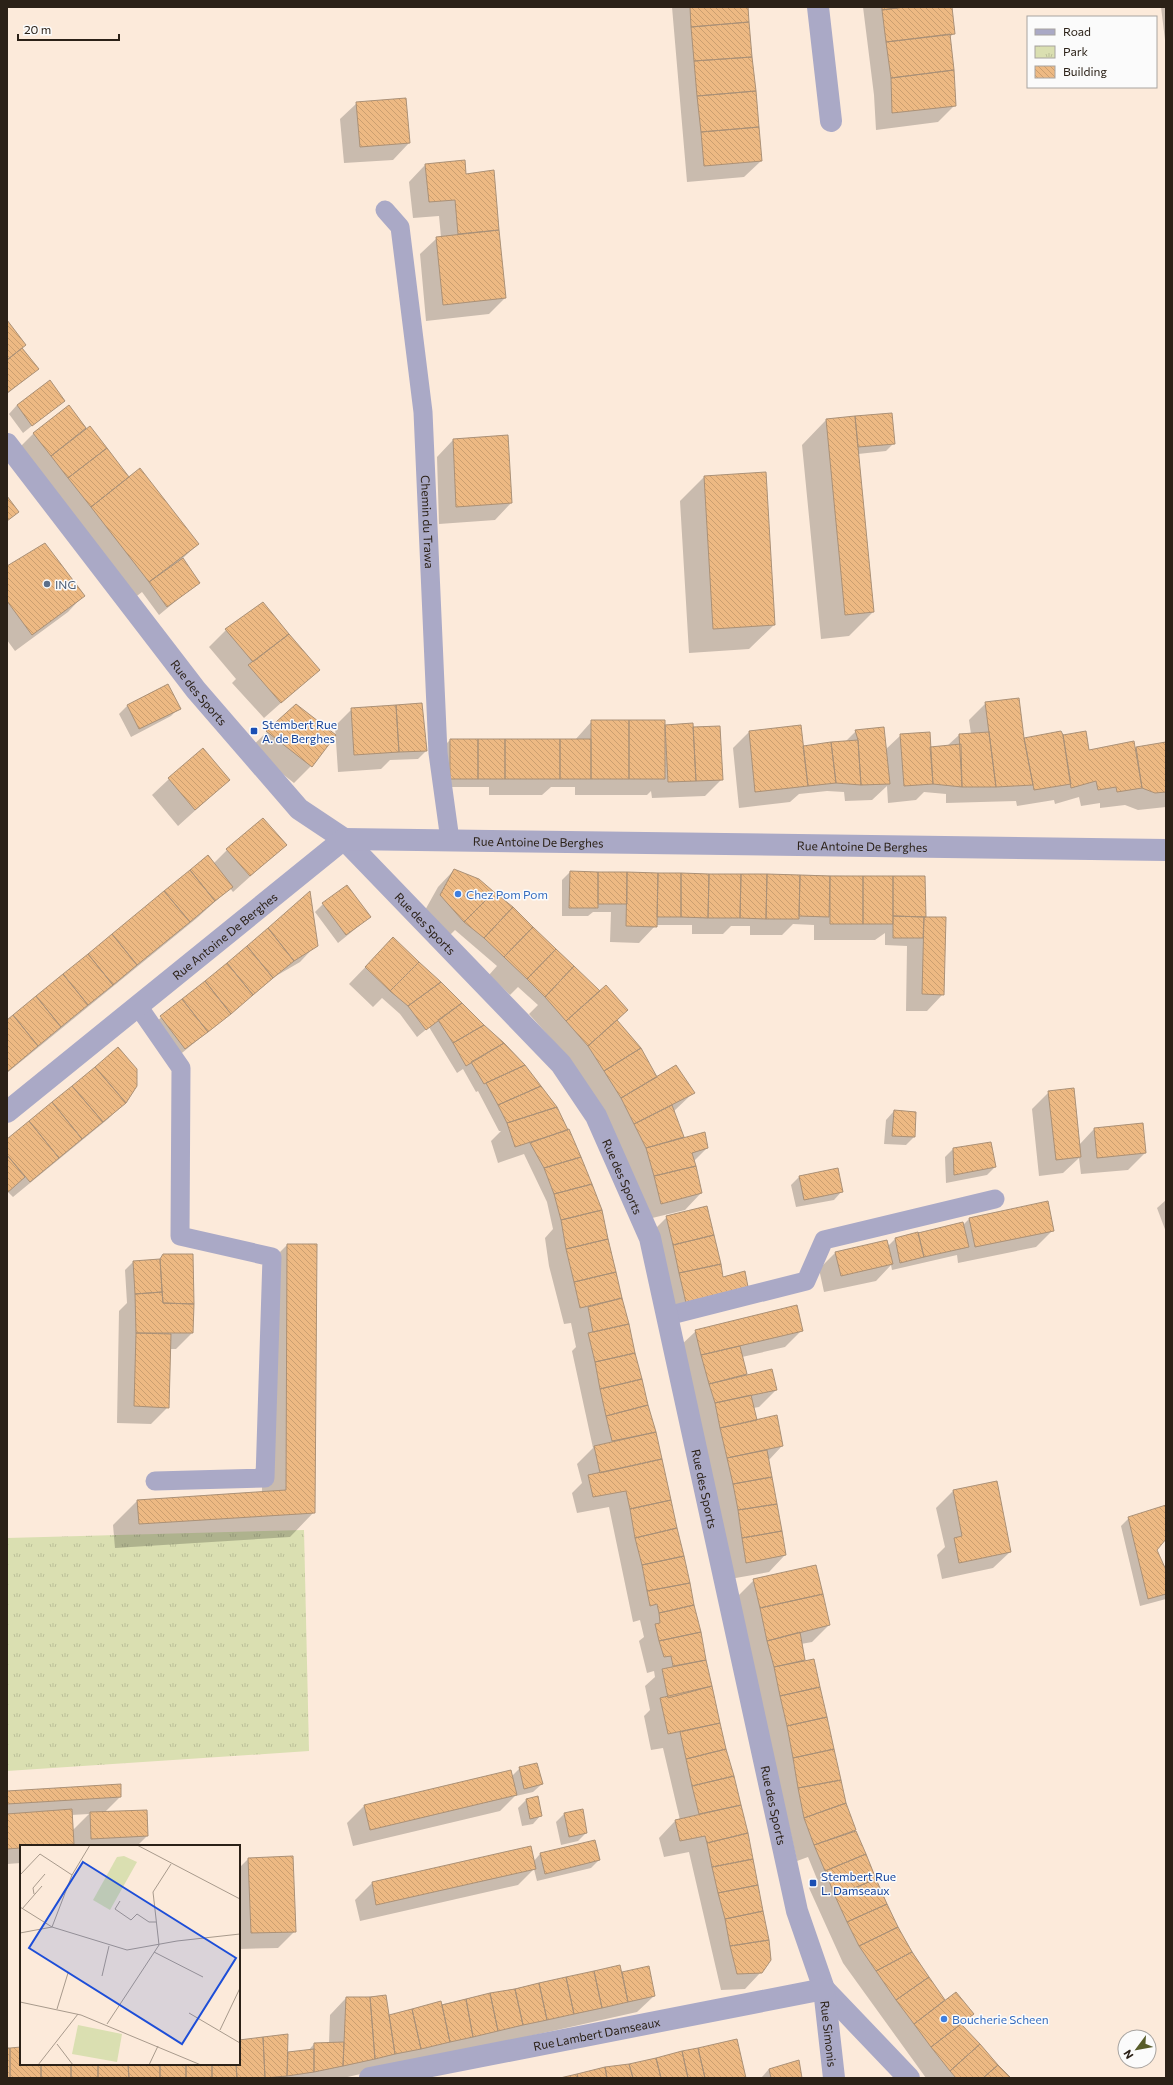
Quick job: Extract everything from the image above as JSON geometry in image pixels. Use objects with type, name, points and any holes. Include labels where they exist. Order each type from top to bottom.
[{"type":"street","points":[[818,7],[831,120]]},
{"type":"street","name":"Rue des Sports","points":[[7,444],[196,690],[299,809],[344,839],[561,1064],[596,1116],[650,1238],[798,1911],[824,1989],[909,2078]]},
{"type":"street","name":"Rue Antoine De Berghes","points":[[7,1112],[344,839],[1166,850]]},
{"type":"street","name":"Rue Lambert Damseaux","points":[[370,2078],[824,1989]]},
{"type":"street","name":"Rue Simonis","points":[[824,1989],[834,2078]]},
{"type":"lane","name":"Chemin du Trawa","points":[[385,210],[400,227],[423,412],[438,753],[450,840]]},
{"type":"lane","points":[[138,1006],[181,1068],[180,1236],[272,1257],[265,1478],[155,1482]]},
{"type":"lane","points":[[667,1316],[806,1281],[824,1240],[995,1199]]},
{"type":"green space","points":[[304,1530],[309,1751],[7,1771],[7,1538]]},
{"type":"building","points":[[690,7],[748,7],[749,22],[691,27]]},
{"type":"building","points":[[882,7],[904,7],[882,10]]},
{"type":"building","points":[[904,7],[952,7],[955,34],[886,42],[882,10]]},
{"type":"building","points":[[749,22],[752,57],[694,61],[691,27]]},
{"type":"building","points":[[950,34],[954,70],[891,78],[886,42]]},
{"type":"building","points":[[752,57],[756,91],[697,96],[694,61]]},
{"type":"building","points":[[954,70],[956,106],[892,113],[891,78]]},
{"type":"building","points":[[756,91],[759,127],[701,132],[697,96]]},
{"type":"building","points":[[406,98],[410,143],[360,147],[356,102]]},
{"type":"building","points":[[759,127],[762,161],[704,166],[701,132]]},
{"type":"building","points":[[465,160],[466,174],[494,170],[499,230],[458,234],[455,200],[429,202],[425,164]]},
{"type":"building","points":[[499,230],[506,298],[443,305],[436,237]]},
{"type":"building","points":[[7,320],[26,345],[7,360]]},
{"type":"building","points":[[22,348],[39,369],[7,393],[7,360]]},
{"type":"building","points":[[50,380],[65,401],[32,426],[17,405]]},
{"type":"building","points":[[69,405],[86,428],[51,456],[33,433]]},
{"type":"building","points":[[892,413],[895,444],[858,447],[855,416]]},
{"type":"building","points":[[855,416],[874,612],[845,615],[826,419]]},
{"type":"building","points":[[90,426],[107,448],[68,478],[51,456]]},
{"type":"building","points":[[508,435],[512,503],[456,507],[453,439]]},
{"type":"building","points":[[107,448],[129,477],[91,507],[68,478]]},
{"type":"building","points":[[140,468],[199,544],[149,582],[91,507]]},
{"type":"building","points":[[766,472],[775,625],[713,629],[704,476]]},
{"type":"building","points":[[7,496],[19,512],[7,521]]},
{"type":"building","points":[[45,543],[85,596],[32,635],[7,601],[7,566]]},
{"type":"building","points":[[183,558],[200,583],[167,607],[149,582]]},
{"type":"building","points":[[263,602],[289,634],[253,662],[225,629]]},
{"type":"building","points":[[289,634],[320,670],[281,703],[248,665]]},
{"type":"building","points":[[168,684],[181,709],[139,729],[127,705]]},
{"type":"building","points":[[1019,698],[1024,738],[1033,785],[996,787],[985,702]]},
{"type":"building","points":[[422,703],[427,751],[399,752],[396,705]]},
{"type":"building","points":[[296,704],[336,735],[312,767],[266,731]]},
{"type":"building","points":[[396,705],[399,752],[354,755],[351,708]]},
{"type":"building","points":[[591,720],[629,720],[629,779],[591,779]]},
{"type":"building","points":[[629,720],[665,720],[665,779],[629,779]]},
{"type":"building","points":[[693,723],[696,781],[668,782],[665,725]]},
{"type":"building","points":[[801,725],[808,786],[755,792],[749,731]]},
{"type":"building","points":[[720,726],[723,780],[696,781],[693,727]]},
{"type":"building","points":[[884,727],[890,784],[861,785],[858,740],[855,730]]},
{"type":"building","points":[[1061,731],[1063,735],[1071,784],[1034,790],[1024,738]]},
{"type":"building","points":[[1086,731],[1089,750],[1134,741],[1142,788],[1117,792],[1116,787],[1098,790],[1096,781],[1071,788],[1063,735]]},
{"type":"building","points":[[930,732],[933,784],[904,786],[900,734]]},
{"type":"building","points":[[989,732],[996,787],[962,787],[959,734]]},
{"type":"building","points":[[450,739],[478,739],[478,779],[450,779]]},
{"type":"building","points":[[478,739],[505,739],[505,779],[478,779]]},
{"type":"building","points":[[505,739],[560,739],[560,779],[505,779]]},
{"type":"building","points":[[560,739],[591,739],[591,779],[560,779]]},
{"type":"building","points":[[858,740],[861,785],[836,783],[831,742]]},
{"type":"building","points":[[831,742],[836,783],[808,786],[803,746]]},
{"type":"building","points":[[1166,742],[1166,792],[1155,793],[1142,788],[1136,747]]},
{"type":"building","points":[[961,744],[962,787],[933,784],[930,747]]},
{"type":"building","points":[[203,748],[230,780],[195,810],[168,778]]},
{"type":"building","points":[[263,818],[287,845],[250,876],[226,849]]},
{"type":"building","points":[[208,855],[233,887],[215,901],[190,870]]},
{"type":"building","points":[[454,869],[479,879],[494,892],[464,922],[440,895]]},
{"type":"building","points":[[190,870],[215,901],[190,922],[164,891]]},
{"type":"building","points":[[570,871],[598,872],[598,908],[569,908]]},
{"type":"building","points":[[598,872],[627,872],[627,904],[598,904]]},
{"type":"building","points":[[627,872],[658,873],[657,927],[626,926]]},
{"type":"building","points":[[658,873],[681,873],[681,917],[657,917]]},
{"type":"building","points":[[681,873],[709,874],[708,918],[681,917]]},
{"type":"building","points":[[709,874],[741,874],[740,918],[708,918]]},
{"type":"building","points":[[741,874],[767,874],[766,919],[740,918]]},
{"type":"building","points":[[767,874],[800,875],[799,919],[766,919]]},
{"type":"building","points":[[800,875],[830,876],[829,917],[799,916]]},
{"type":"building","points":[[830,876],[863,876],[863,924],[830,924]]},
{"type":"building","points":[[863,876],[893,876],[893,924],[863,924]]},
{"type":"building","points":[[893,876],[925,876],[926,917],[893,916]]},
{"type":"building","points":[[347,885],[371,917],[346,935],[322,903]]},
{"type":"building","points":[[164,891],[190,922],[137,965],[112,934]]},
{"type":"building","points":[[310,891],[318,946],[294,961],[268,928]]},
{"type":"building","points":[[494,892],[513,907],[484,938],[464,922]]},
{"type":"building","points":[[513,907],[533,927],[504,957],[484,938]]},
{"type":"building","points":[[893,916],[924,917],[923,938],[893,938]]},
{"type":"building","points":[[924,917],[946,917],[944,995],[922,994]]},
{"type":"building","points":[[533,927],[556,949],[527,979],[504,957]]},
{"type":"building","points":[[268,928],[294,961],[273,978],[247,946]]},
{"type":"building","points":[[112,934],[137,965],[113,985],[88,954]]},
{"type":"building","points":[[393,937],[419,962],[390,991],[365,967]]},
{"type":"building","points":[[247,946],[273,978],[253,995],[227,963]]},
{"type":"building","points":[[556,949],[574,966],[545,997],[527,979]]},
{"type":"building","points":[[88,954],[113,985],[88,1005],[63,974]]},
{"type":"building","points":[[419,962],[441,982],[408,1006],[390,991]]},
{"type":"building","points":[[227,963],[253,995],[231,1014],[205,981]]},
{"type":"building","points":[[574,966],[600,991],[566,1021],[545,997]]},
{"type":"building","points":[[63,974],[88,1005],[61,1027],[36,996]]},
{"type":"building","points":[[205,981],[231,1014],[208,1032],[182,999]]},
{"type":"building","points":[[441,982],[462,1003],[426,1030],[408,1006]]},
{"type":"building","points":[[606,985],[628,1010],[588,1046],[566,1021]]},
{"type":"building","points":[[36,996],[61,1027],[38,1046],[13,1015]]},
{"type":"building","points":[[182,999],[208,1032],[185,1049],[160,1016]]},
{"type":"building","points":[[462,1003],[484,1025],[453,1043],[438,1020]]},
{"type":"building","points":[[13,1015],[38,1046],[7,1072],[7,1020]]},
{"type":"building","points":[[617,1020],[641,1048],[604,1071],[588,1046]]},
{"type":"building","points":[[484,1025],[504,1043],[466,1066],[453,1043]]},
{"type":"building","points":[[504,1043],[525,1065],[484,1084],[471,1062]]},
{"type":"building","points":[[118,1047],[137,1069],[137,1086],[126,1103],[95,1067]]},
{"type":"building","points":[[641,1048],[657,1077],[621,1098],[604,1071]]},
{"type":"building","points":[[525,1065],[541,1086],[498,1105],[486,1083]]},
{"type":"building","points":[[676,1065],[695,1093],[634,1124],[621,1098]]},
{"type":"building","points":[[95,1067],[126,1103],[103,1122],[72,1086]]},
{"type":"building","points":[[72,1086],[103,1122],[82,1139],[52,1102]]},
{"type":"building","points":[[541,1086],[557,1107],[507,1123],[498,1105]]},
{"type":"building","points":[[1074,1088],[1081,1157],[1056,1160],[1048,1091]]},
{"type":"building","points":[[52,1102],[82,1139],[59,1158],[29,1121]]},
{"type":"building","points":[[672,1105],[684,1137],[646,1148],[634,1124]]},
{"type":"building","points":[[557,1107],[568,1130],[515,1147],[507,1123]]},
{"type":"building","points":[[894,1110],[916,1112],[915,1137],[892,1136]]},
{"type":"building","points":[[29,1121],[59,1158],[30,1182],[7,1155],[7,1139]]},
{"type":"building","points":[[1143,1123],[1146,1153],[1097,1158],[1094,1128]]},
{"type":"building","points":[[569,1129],[581,1157],[544,1168],[530,1143]]},
{"type":"building","points":[[705,1132],[708,1148],[692,1153],[696,1166],[654,1176],[646,1148]]},
{"type":"building","points":[[991,1142],[996,1167],[954,1175],[953,1148]]},
{"type":"building","points":[[7,1155],[25,1177],[7,1193]]},
{"type":"building","points":[[581,1157],[592,1184],[554,1194],[544,1168]]},
{"type":"building","points":[[696,1166],[702,1193],[661,1204],[654,1176]]},
{"type":"building","points":[[838,1168],[843,1192],[804,1200],[799,1176]]},
{"type":"building","points":[[592,1184],[602,1210],[561,1220],[554,1194]]},
{"type":"building","points":[[1048,1201],[1054,1231],[975,1247],[969,1218]]},
{"type":"building","points":[[707,1206],[714,1235],[673,1245],[666,1216]]},
{"type":"building","points":[[602,1210],[608,1239],[566,1249],[561,1220]]},
{"type":"building","points":[[963,1222],[969,1247],[924,1257],[918,1233]]},
{"type":"building","points":[[918,1232],[924,1257],[900,1263],[895,1238]]},
{"type":"building","points":[[714,1235],[721,1264],[679,1273],[673,1245]]},
{"type":"building","points":[[608,1239],[616,1272],[574,1282],[566,1249]]},
{"type":"building","points":[[887,1240],[893,1264],[841,1276],[835,1252]]},
{"type":"building","points":[[287,1244],[317,1244],[315,1513],[139,1524],[137,1500],[286,1490]]},
{"type":"building","points":[[163,1254],[193,1254],[194,1304],[163,1303],[160,1259]]},
{"type":"building","points":[[160,1259],[162,1292],[135,1294],[133,1261]]},
{"type":"building","points":[[721,1264],[723,1277],[745,1271],[748,1287],[686,1303],[679,1273]]},
{"type":"building","points":[[616,1272],[622,1298],[580,1308],[574,1282]]},
{"type":"building","points":[[162,1292],[163,1303],[194,1304],[193,1333],[136,1333],[135,1294]]},
{"type":"building","points":[[622,1298],[629,1324],[593,1332],[588,1307]]},
{"type":"building","points":[[797,1305],[803,1331],[701,1355],[695,1330]]},
{"type":"building","points":[[629,1324],[635,1353],[595,1362],[588,1333]]},
{"type":"building","points":[[136,1333],[171,1334],[169,1408],[134,1406]]},
{"type":"building","points":[[740,1346],[747,1374],[709,1384],[701,1355]]},
{"type":"building","points":[[635,1353],[642,1379],[600,1389],[595,1362]]},
{"type":"building","points":[[772,1369],[777,1390],[715,1403],[709,1384]]},
{"type":"building","points":[[642,1379],[648,1405],[606,1416],[600,1389]]},
{"type":"building","points":[[751,1395],[757,1420],[720,1428],[715,1403]]},
{"type":"building","points":[[648,1405],[656,1432],[612,1441],[606,1416]]},
{"type":"building","points":[[777,1415],[783,1446],[727,1458],[720,1428]]},
{"type":"building","points":[[656,1432],[662,1459],[600,1473],[594,1446]]},
{"type":"building","points":[[767,1450],[772,1477],[733,1484],[727,1458]]},
{"type":"building","points":[[662,1459],[671,1500],[630,1509],[626,1491],[593,1497],[588,1475]]},
{"type":"building","points":[[772,1477],[777,1504],[738,1510],[733,1484]]},
{"type":"building","points":[[997,1481],[1011,1552],[959,1563],[954,1538],[962,1536],[953,1490]]},
{"type":"building","points":[[671,1500],[677,1528],[635,1538],[630,1509]]},
{"type":"building","points":[[777,1504],[782,1531],[742,1538],[738,1510]]},
{"type":"building","points":[[1166,1505],[1166,1539],[1157,1550],[1166,1570],[1166,1594],[1148,1599],[1128,1517]]},
{"type":"building","points":[[677,1528],[684,1556],[642,1565],[635,1538]]},
{"type":"building","points":[[782,1531],[786,1555],[746,1563],[742,1538]]},
{"type":"building","points":[[684,1556],[690,1583],[647,1591],[642,1565]]},
{"type":"building","points":[[816,1565],[823,1594],[760,1608],[753,1579]]},
{"type":"building","points":[[690,1583],[694,1605],[659,1613],[657,1604],[650,1606],[647,1591]]},
{"type":"building","points":[[823,1594],[830,1625],[767,1641],[760,1608]]},
{"type":"building","points":[[694,1605],[701,1632],[659,1641],[655,1624],[660,1623],[659,1613]]},
{"type":"building","points":[[701,1632],[706,1660],[673,1666],[671,1656],[664,1657],[659,1641]]},
{"type":"building","points":[[800,1632],[805,1660],[774,1667],[767,1641]]},
{"type":"building","points":[[814,1659],[820,1687],[780,1696],[774,1667]]},
{"type":"building","points":[[706,1660],[712,1686],[668,1698],[662,1669]]},
{"type":"building","points":[[712,1686],[720,1723],[668,1734],[660,1698]]},
{"type":"building","points":[[820,1687],[827,1717],[787,1726],[780,1696]]},
{"type":"building","points":[[827,1717],[834,1749],[793,1758],[787,1726]]},
{"type":"building","points":[[720,1723],[726,1749],[686,1759],[680,1732]]},
{"type":"building","points":[[726,1749],[734,1776],[692,1786],[686,1759]]},
{"type":"building","points":[[834,1749],[841,1780],[798,1788],[793,1758]]},
{"type":"building","points":[[537,1763],[543,1784],[524,1789],[519,1767]]},
{"type":"building","points":[[511,1770],[517,1795],[370,1830],[364,1805]]},
{"type":"building","points":[[734,1776],[741,1805],[699,1814],[692,1786]]},
{"type":"building","points":[[841,1780],[846,1803],[804,1818],[798,1788]]},
{"type":"building","points":[[121,1784],[121,1797],[7,1804],[7,1791]]},
{"type":"building","points":[[538,1796],[542,1816],[530,1819],[526,1799]]},
{"type":"building","points":[[846,1803],[856,1830],[814,1845],[804,1818]]},
{"type":"building","points":[[741,1805],[748,1833],[707,1843],[705,1836],[680,1841],[675,1820]]},
{"type":"building","points":[[72,1809],[74,1844],[20,1845],[20,1848],[7,1849],[7,1814]]},
{"type":"building","points":[[583,1809],[587,1833],[569,1837],[564,1813]]},
{"type":"building","points":[[147,1810],[148,1836],[91,1839],[90,1812]]},
{"type":"building","points":[[856,1831],[866,1854],[825,1871],[814,1845]]},
{"type":"building","points":[[748,1833],[753,1859],[712,1867],[707,1843]]},
{"type":"building","points":[[595,1840],[600,1860],[545,1874],[540,1853]]},
{"type":"building","points":[[531,1846],[536,1869],[376,1905],[372,1882]]},
{"type":"building","points":[[866,1854],[876,1879],[835,1896],[825,1871]]},
{"type":"building","points":[[293,1856],[296,1932],[251,1933],[248,1858]]},
{"type":"building","points":[[753,1859],[758,1885],[718,1893],[712,1867]]},
{"type":"building","points":[[876,1879],[887,1904],[847,1922],[835,1896]]},
{"type":"building","points":[[758,1885],[763,1911],[725,1919],[718,1893]]},
{"type":"building","points":[[887,1904],[898,1927],[859,1946],[847,1922]]},
{"type":"building","points":[[763,1911],[769,1940],[730,1946],[725,1919]]},
{"type":"building","points":[[898,1927],[912,1952],[876,1971],[859,1946]]},
{"type":"building","points":[[769,1940],[771,1960],[762,1973],[737,1974],[730,1946]]},
{"type":"building","points":[[912,1952],[929,1977],[896,2000],[876,1971]]},
{"type":"building","points":[[620,1965],[628,2002],[602,2008],[594,1971]]},
{"type":"building","points":[[649,1966],[655,1996],[628,2002],[622,1972]]},
{"type":"building","points":[[594,1971],[602,2008],[574,2014],[566,1977]]},
{"type":"building","points":[[566,1977],[574,2014],[547,2020],[539,1983]]},
{"type":"building","points":[[929,1977],[945,2000],[914,2024],[896,2000]]},
{"type":"building","points":[[539,1983],[547,2020],[523,2025],[515,1989]]},
{"type":"building","points":[[515,1989],[523,2025],[498,2031],[490,1993]]},
{"type":"building","name":"Boucherie Scheen","points":[[956,1992],[974,2014],[931,2047],[914,2024]]},
{"type":"building","points":[[490,1993],[498,2031],[473,2037],[466,1999]]},
{"type":"building","points":[[386,1995],[395,2054],[375,2059],[370,1997]]},
{"type":"building","points":[[346,1997],[370,1997],[375,2059],[343,2066]]},
{"type":"building","points":[[466,1999],[473,2037],[450,2042],[442,2005]]},
{"type":"building","points":[[441,2001],[450,2042],[421,2049],[412,2009]]},
{"type":"building","points":[[412,2009],[421,2049],[395,2054],[389,2015]]},
{"type":"building","points":[[961,2024],[980,2044],[950,2071],[931,2047]]},
{"type":"building","points":[[288,2034],[287,2076],[265,2078],[263,2037]]},
{"type":"building","points":[[263,2037],[265,2078],[237,2078],[236,2065],[240,2065],[240,2040]]},
{"type":"building","points":[[737,2039],[746,2078],[705,2078],[698,2048]]},
{"type":"building","points":[[344,2042],[343,2066],[314,2072],[314,2043]]},
{"type":"building","points":[[980,2044],[998,2065],[983,2078],[956,2078],[950,2071]]},
{"type":"building","points":[[20,2047],[20,2065],[41,2065],[41,2078],[10,2078],[10,2048]]},
{"type":"building","points":[[7,2048],[10,2048],[10,2078],[7,2078]]},
{"type":"building","points":[[698,2048],[705,2078],[688,2078],[682,2051]]},
{"type":"building","points":[[314,2049],[314,2072],[287,2076],[288,2052]]},
{"type":"building","points":[[682,2051],[688,2078],[661,2078],[656,2058]]},
{"type":"building","points":[[656,2058],[661,2078],[633,2078],[629,2064]]},
{"type":"building","points":[[799,2060],[802,2078],[771,2078],[769,2069]]},
{"type":"building","points":[[629,2064],[633,2078],[607,2078],[605,2067]]},
{"type":"building","points":[[41,2065],[71,2065],[71,2078],[41,2078]]},
{"type":"building","points":[[71,2065],[98,2065],[98,2078],[71,2078]]},
{"type":"building","points":[[98,2065],[128,2065],[129,2078],[98,2078]]},
{"type":"building","points":[[128,2065],[160,2065],[160,2078],[129,2078]]},
{"type":"building","points":[[160,2065],[186,2065],[186,2078],[160,2078]]},
{"type":"building","points":[[186,2065],[212,2065],[212,2078],[186,2078]]},
{"type":"building","points":[[212,2065],[236,2065],[237,2078],[212,2078]]},
{"type":"building","points":[[998,2065],[1011,2078],[983,2078]]},
{"type":"building","points":[[605,2067],[607,2078],[578,2078],[577,2074]]},
{"type":"building","points":[[577,2074],[578,2078],[560,2078]]},
{"type":"place","name":"ING","points":[[47,584]]},
{"type":"place","name":"Stembert Rue A. de Berghes","points":[[254,731]]},
{"type":"place","name":"Chez Pom Pom","points":[[458,894]]},
{"type":"place","name":"Stembert Rue L. Damseaux","points":[[813,1883]]},
{"type":"place","name":"Boucherie Scheen","points":[[944,2019]]}]
